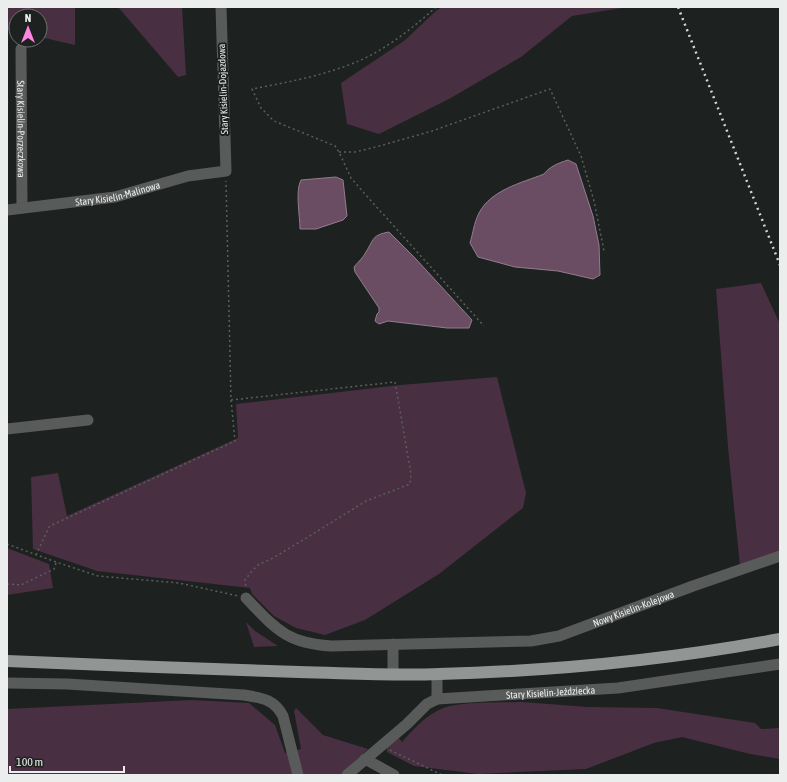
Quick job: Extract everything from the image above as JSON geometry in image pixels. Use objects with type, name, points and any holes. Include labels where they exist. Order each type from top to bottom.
[{"type":"main road","points":[[7,660],[221,670],[437,675],[507,672],[620,662],[729,649],[780,639]]},
{"type":"street","name":"Stary Kisielin-Dojazdowa","points":[[221,7],[226,171]]},
{"type":"street","name":"Stary Kisielin-Porzeczkowa","points":[[21,49],[22,208]]},
{"type":"street","name":"Stary Kisielin-Malinowa","points":[[7,210],[115,197],[188,176],[226,171]]},
{"type":"street","points":[[7,429],[88,420]]},
{"type":"street","name":"Nowy Kisielin-Kolejowa","points":[[246,598],[274,627],[289,637],[303,642],[331,646],[531,641],[559,636],[686,588],[780,556]]},
{"type":"street","points":[[393,644],[393,674]]},
{"type":"street","name":"Stary Kisielin-Jeździecka","points":[[437,699],[618,688],[780,664]]},
{"type":"street","points":[[347,775],[369,762],[381,746],[407,724],[427,704],[437,699],[437,675]]},
{"type":"street","points":[[7,683],[103,686],[244,695],[265,698],[278,707],[283,716],[298,775]]},
{"type":"street","points":[[369,762],[378,775]]},
{"type":"street","points":[[369,762],[394,775]]},
{"type":"path","points":[[436,7],[416,25],[391,43],[363,59],[338,69],[284,83],[252,89],[261,108],[274,121],[335,146],[351,178],[359,188],[484,326]]},
{"type":"path","points":[[339,152],[355,152],[432,131],[550,89],[581,156],[594,200],[604,251]]},
{"type":"path","points":[[36,555],[49,527],[52,525],[235,441],[231,400],[226,171]]},
{"type":"path","points":[[7,544],[98,576],[179,583],[246,598],[246,580],[258,565],[273,558],[366,501],[410,484],[411,474],[395,382],[231,400]]},
{"type":"path","points":[[7,584],[21,585],[54,568],[56,562]]},
{"type":"path","points":[[381,746],[442,775]]},
{"type":"shaded area","points":[[7,7],[75,7],[75,45],[48,39],[48,8],[8,8],[7,30]]},
{"type":"shaded area","points":[[118,7],[182,7],[186,75],[178,77]]},
{"type":"shaded area","points":[[442,7],[622,8],[572,16],[521,57],[449,99],[379,134],[347,124],[341,83],[404,41]]},
{"type":"shaded area","points":[[568,160],[576,164],[593,216],[599,245],[600,275],[593,279],[558,271],[515,267],[478,257],[470,243],[477,217],[484,205],[491,198],[507,188],[544,174],[552,167]]},
{"type":"shaded area","points":[[336,177],[343,180],[347,216],[343,220],[316,229],[300,229],[298,190],[301,180]]},
{"type":"shaded area","points":[[389,232],[472,320],[469,328],[447,328],[388,321],[379,324],[375,321],[379,308],[355,272],[354,267],[376,236]]},
{"type":"shaded area","points":[[761,283],[780,324],[780,553],[740,566],[728,447],[716,289]]},
{"type":"shaded area","points":[[497,377],[526,493],[523,508],[439,574],[365,620],[325,635],[296,628],[274,616],[252,594],[250,588],[97,571],[33,549],[31,477],[58,473],[67,516],[238,438],[236,404],[400,385]]},
{"type":"shaded area","points":[[7,548],[49,564],[53,588],[7,595]]},
{"type":"shaded area","points":[[246,622],[255,631],[278,646],[254,647]]},
{"type":"shaded area","points":[[192,700],[249,703],[275,725],[285,753],[301,749],[294,711],[296,708],[323,735],[368,749],[340,775],[7,775],[7,709]]},
{"type":"shaded area","points":[[491,702],[522,702],[588,707],[657,708],[755,723],[761,729],[780,728],[780,759],[750,754],[682,737],[654,743],[586,769],[478,774],[414,766],[387,752],[387,744],[397,736],[402,742],[427,717],[445,707]]},
{"type":"railway","points":[[678,7],[780,265]]}]
